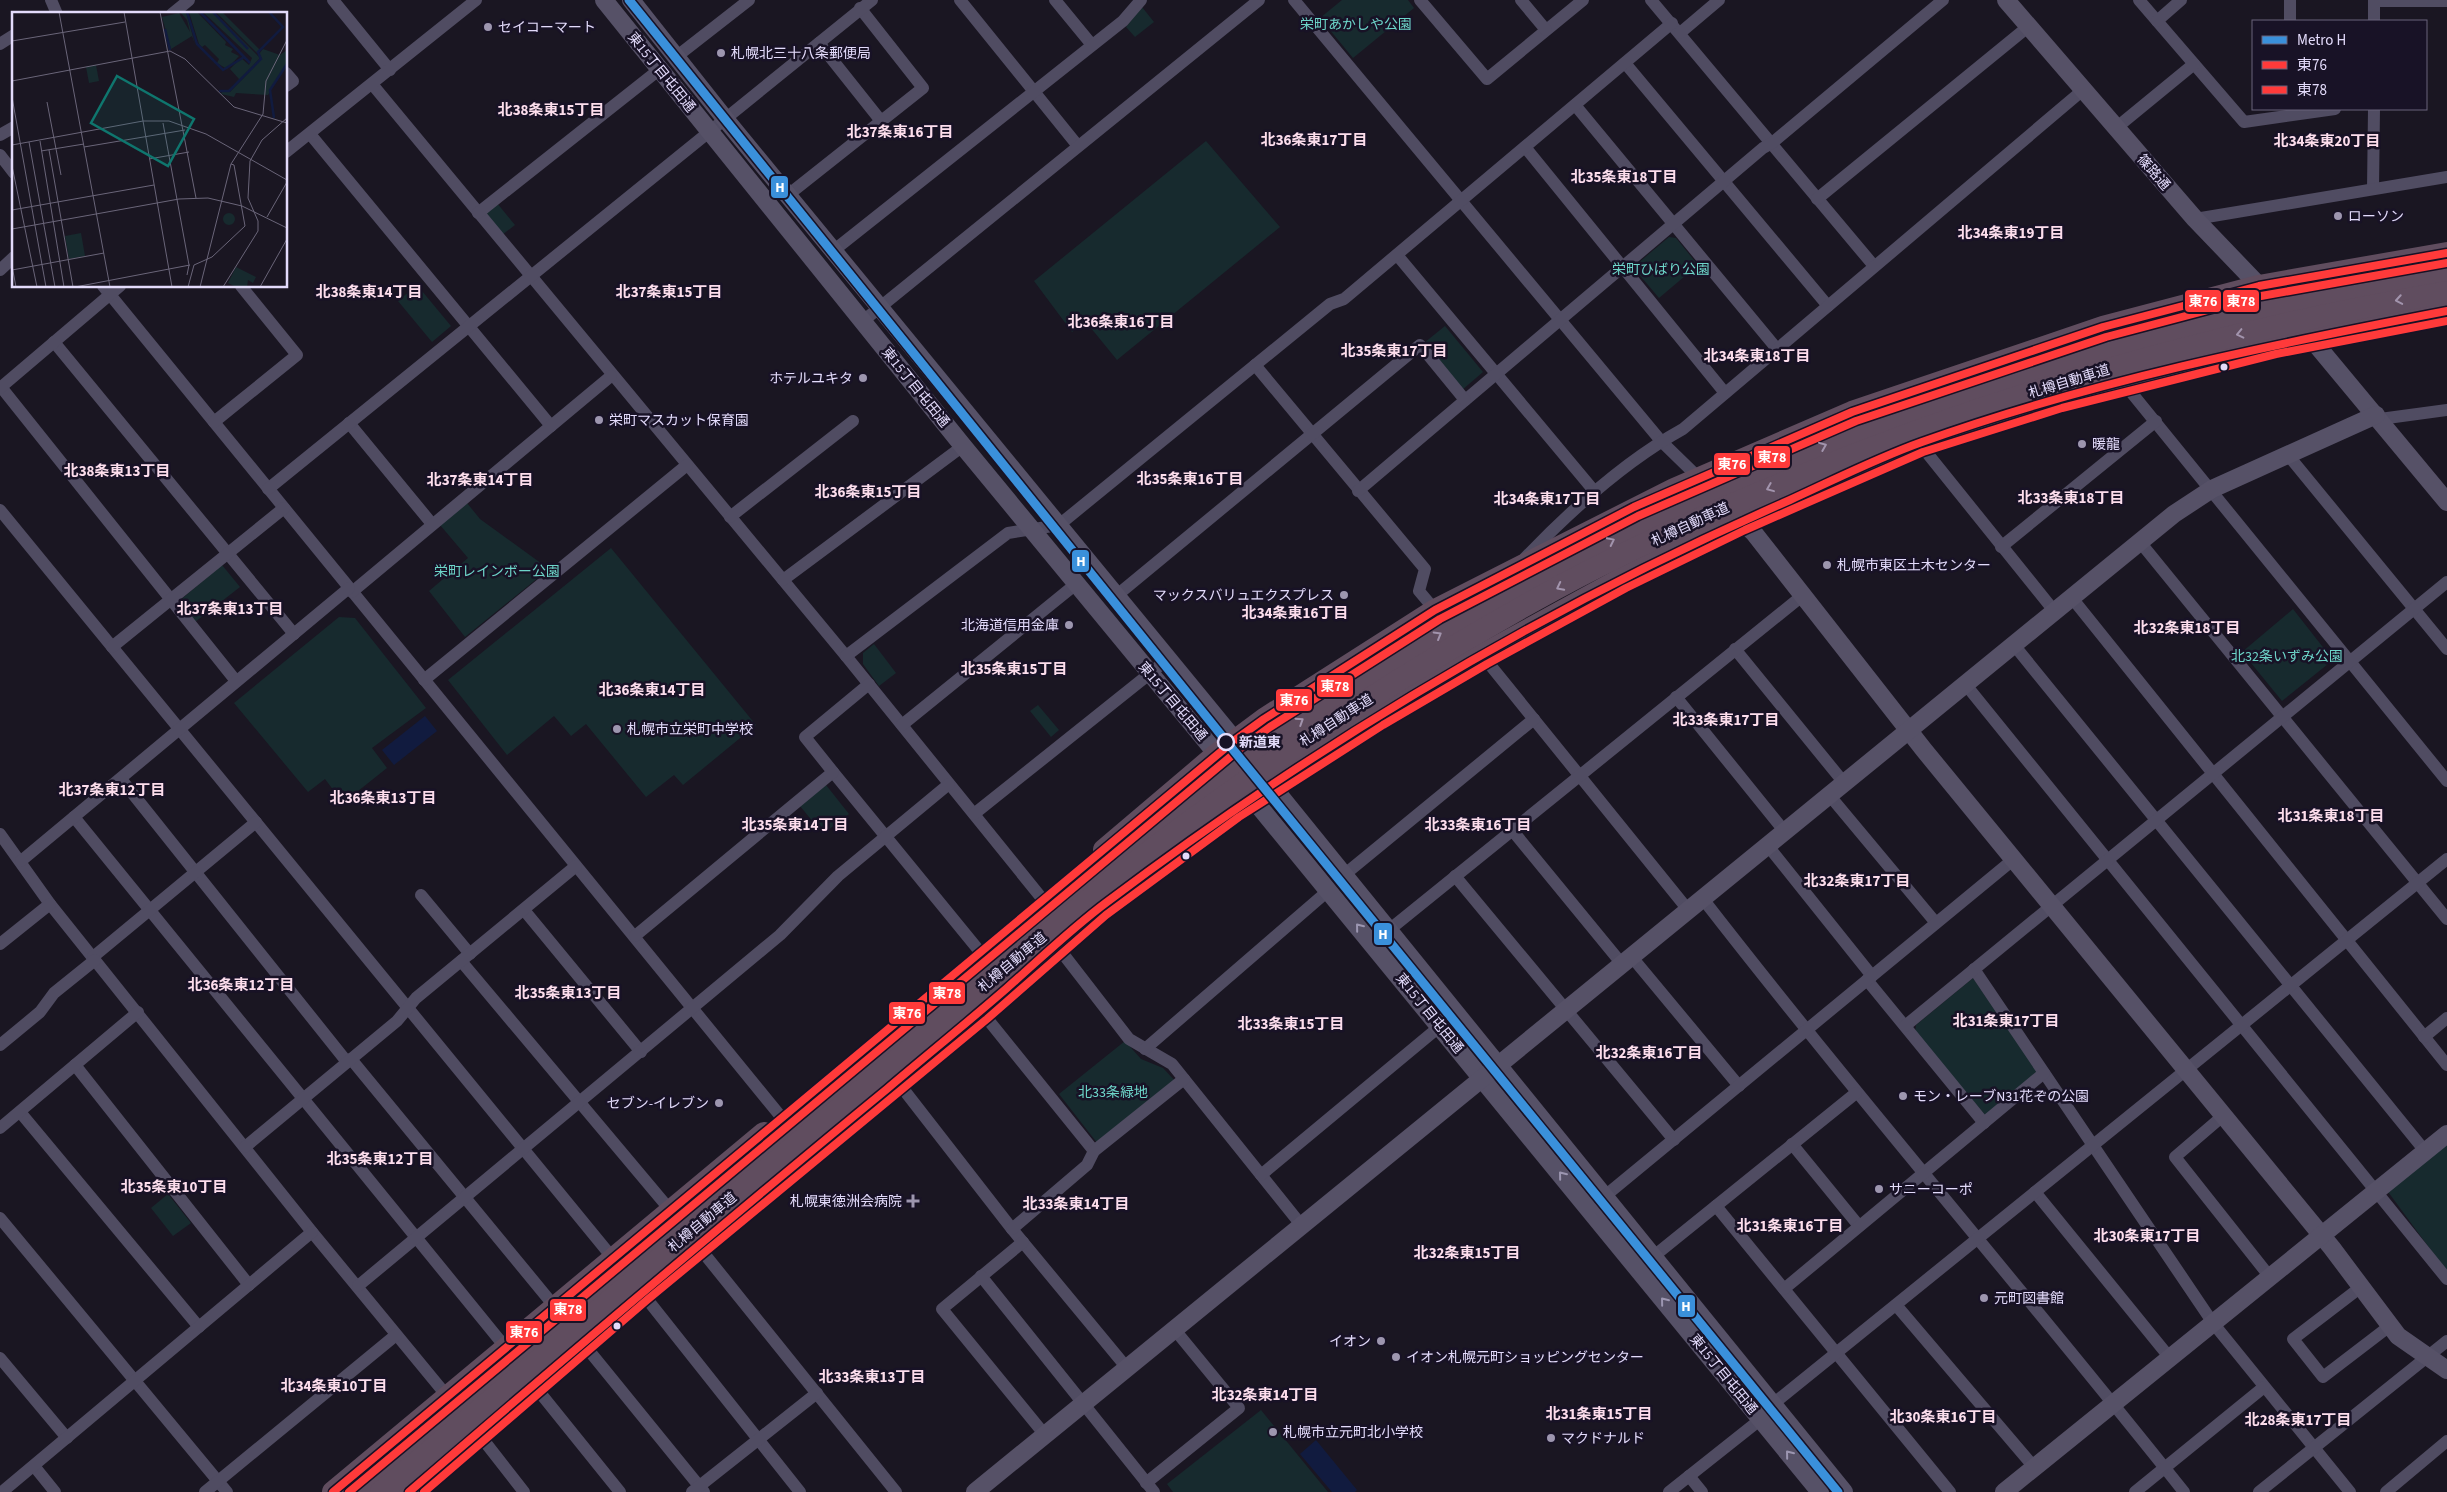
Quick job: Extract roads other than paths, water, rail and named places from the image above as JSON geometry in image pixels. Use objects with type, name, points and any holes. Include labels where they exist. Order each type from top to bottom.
[{"type":"highway","points":[[333,1492],[1044,901],[1234,740],[1435,610],[1634,507],[1852,412],[2103,327],[2259,286],[2447,253]]},
{"type":"highway","name":"札樽自動車道","points":[[354,1492],[1106,861],[1176,806],[1263,745],[1395,659],[1548,572],[1703,496],[1878,424],[2047,366],[2206,322],[2363,287],[2447,273]]},
{"type":"highway","name":"札樽自動車道","points":[[381,1492],[1117,876],[1188,822],[1282,755],[1405,676],[1557,588],[1712,512],[1884,441],[2054,384],[2210,340],[2366,306],[2447,292]]},
{"type":"highway","points":[[409,1492],[641,1292],[981,1011],[1100,907],[1252,797],[1272,786],[1378,716],[1482,655],[1621,579],[1741,521],[1919,443],[2059,398],[2122,381],[2310,336],[2447,311]]},
{"type":"street","points":[[333,0],[390,70]]},
{"type":"street","points":[[288,150],[476,0]]},
{"type":"street","points":[[608,4],[629,0]]},
{"type":"street","name":"東15丁目屯田通","points":[[629,0],[1272,786],[1844,1492]]},
{"type":"street","points":[[676,57],[749,0]]},
{"type":"street","points":[[268,489],[872,0]]},
{"type":"street","points":[[960,0],[1078,146]]},
{"type":"street","points":[[1055,0],[1092,46]]},
{"type":"street","points":[[833,250],[1123,21],[1141,0]]},
{"type":"street","points":[[863,321],[1259,0]]},
{"type":"street","points":[[1294,0],[1661,441],[1754,533],[1909,732],[2322,1235],[2398,1336],[2447,1370]]},
{"type":"street","points":[[1420,0],[1487,79],[1583,0]]},
{"type":"street","points":[[1521,0],[1546,30]]},
{"type":"street","points":[[1650,0],[1672,23],[1874,266]]},
{"type":"street","points":[[1680,33],[1719,0]]},
{"type":"street","points":[[1358,491],[1724,180],[1763,148],[1772,143],[1943,0]]},
{"type":"street","name":"篠路通","points":[[2006,0],[2195,219],[2310,336],[2447,502]]},
{"type":"street","points":[[2139,0],[2244,122],[2290,112],[2320,110]]},
{"type":"street","points":[[2157,21],[2181,0]]},
{"type":"street","points":[[2290,0],[2290,20]]},
{"type":"street","points":[[174,12],[187,1]]},
{"type":"street","points":[[2374,20],[2374,1],[2447,1]]},
{"type":"street","name":"東15丁目屯田通","points":[[608,4],[1031,530],[1329,890],[1820,1492]]},
{"type":"street","points":[[788,195],[923,88],[860,8]]},
{"type":"street","points":[[846,656],[1008,533],[1058,525],[1330,304],[1344,299],[1672,23]]},
{"type":"street","points":[[1817,199],[2029,26]]},
{"type":"street","points":[[0,44],[12,36]]},
{"type":"street","points":[[819,43],[881,121]]},
{"type":"street","points":[[1625,63],[1828,306]]},
{"type":"street","points":[[2116,128],[2194,64]]},
{"type":"street","points":[[478,213],[660,69]]},
{"type":"street","points":[[288,75],[293,81],[288,85]]},
{"type":"street","points":[[372,84],[611,376],[846,656],[1044,901]]},
{"type":"street","points":[[1515,569],[1563,518],[1661,441],[1683,429],[2083,90]]},
{"type":"street","points":[[1575,105],[1777,349]]},
{"type":"street","points":[[2374,110],[2374,190]]},
{"type":"street","points":[[0,135],[12,128]]},
{"type":"street","points":[[310,134],[551,426]]},
{"type":"street","points":[[1525,147],[1725,393]]},
{"type":"street","points":[[0,155],[12,170]]},
{"type":"street","points":[[2195,219],[2447,177]]},
{"type":"street","points":[[1396,255],[1595,492]]},
{"type":"street","points":[[0,270],[12,259]]},
{"type":"street","points":[[214,422],[296,355],[243,288]]},
{"type":"street","points":[[236,681],[0,387],[54,342],[111,289],[268,489],[782,1118]]},
{"type":"street","points":[[54,342],[294,634]]},
{"type":"street","points":[[1116,596],[1420,345],[1465,400]]},
{"type":"street","points":[[1255,365],[1358,491],[1425,569],[1419,591],[1435,610]]},
{"type":"street","points":[[20,861],[121,779],[236,681],[432,524],[611,376]]},
{"type":"street","points":[[2122,381],[2212,489],[2447,781]]},
{"type":"street","points":[[975,1492],[2174,514],[2212,489],[2378,417],[2447,410]]},
{"type":"street","points":[[730,517],[853,421]]},
{"type":"street","points":[[2001,547],[2156,421]]},
{"type":"street","points":[[349,422],[432,524]]},
{"type":"street","points":[[1919,443],[2055,612]]},
{"type":"street","points":[[783,580],[963,446]]},
{"type":"street","points":[[2288,455],[2447,649]]},
{"type":"street","points":[[424,680],[687,465]]},
{"type":"street","points":[[112,647],[284,508]]},
{"type":"street","points":[[0,510],[641,1292],[800,1492]]},
{"type":"street","points":[[2140,542],[2447,919]]},
{"type":"street","points":[[1905,1026],[2447,582]]},
{"type":"street","points":[[902,725],[1076,584]]},
{"type":"street","points":[[1389,930],[1802,596]]},
{"type":"street","points":[[2072,598],[2447,1065]]},
{"type":"street","points":[[2014,645],[2425,1151]]},
{"type":"street","points":[[1735,650],[1845,784]]},
{"type":"street","points":[[1482,655],[1689,911]]},
{"type":"street","points":[[974,814],[1168,659]]},
{"type":"street","points":[[869,684],[806,737],[884,836],[981,953]]},
{"type":"street","points":[[1966,685],[2109,859],[2447,1279]]},
{"type":"street","points":[[1676,697],[1784,832]]},
{"type":"street","points":[[1344,875],[1534,719]]},
{"type":"street","points":[[635,936],[833,772]]},
{"type":"street","points":[[121,779],[195,873],[349,1061],[465,1197],[555,1307]]},
{"type":"street","points":[[358,1286],[780,935],[838,876],[949,784]]},
{"type":"street","points":[[1830,796],[1936,923]]},
{"type":"street","points":[[74,817],[506,1348]]},
{"type":"street","points":[[0,1045],[40,1012],[54,993],[94,958],[256,822]]},
{"type":"street","points":[[1512,830],[1739,1086]]},
{"type":"street","points":[[1,837],[50,904],[312,1232],[447,1396]]},
{"type":"street","points":[[1768,846],[1905,1026],[1984,1122]]},
{"type":"street","points":[[1605,1196],[2014,859]]},
{"type":"street","points":[[1773,1404],[2447,860]]},
{"type":"street","points":[[245,1147],[397,1021],[416,998],[576,866]]},
{"type":"street","points":[[1455,876],[1565,1011],[1674,1140]]},
{"type":"street","points":[[1145,1049],[1329,890]]},
{"type":"street","points":[[421,896],[579,1103],[671,1211]]},
{"type":"street","points":[[1703,900],[1806,1031],[1924,1172],[2184,1492]]},
{"type":"street","points":[[0,944],[50,904]]},
{"type":"street","points":[[524,910],[641,1052]]},
{"type":"street","points":[[1057,946],[1129,1039],[1172,1064],[1302,1226]]},
{"type":"street","points":[[1974,969],[2213,1323],[2350,1492]]},
{"type":"street","points":[[981,1011],[1094,1151]]},
{"type":"street","points":[[0,1128],[138,1012]]},
{"type":"street","points":[[1261,1175],[1456,1013]]},
{"type":"street","points":[[2424,1037],[2447,1018]]},
{"type":"street","points":[[75,1066],[249,1285]]},
{"type":"street","points":[[1784,1288],[2044,1073]]},
{"type":"street","points":[[1012,1229],[1087,1165],[1094,1151],[1184,1079]]},
{"type":"street","points":[[897,1081],[1022,1242],[1127,1368]]},
{"type":"street","points":[[1654,1256],[1856,1092]]},
{"type":"street","points":[[20,1112],[198,1327]]},
{"type":"street","points":[[2224,1115],[2174,1157],[2270,1277]]},
{"type":"street","points":[[2004,1492],[2447,1134]]},
{"type":"street","points":[[1792,1144],[1859,1226]]},
{"type":"street","points":[[2035,1192],[2170,1358]]},
{"type":"street","points":[[1716,1206],[1950,1492]]},
{"type":"street","points":[[0,1218],[226,1492]]},
{"type":"street","points":[[2,1492],[312,1232]]},
{"type":"street","points":[[1022,1242],[942,1309],[1045,1435]]},
{"type":"street","points":[[698,1246],[896,1492]]},
{"type":"street","points":[[981,1276],[1150,1487],[1239,1408],[1175,1330]]},
{"type":"street","points":[[2361,1287],[2293,1339],[2323,1377],[2391,1325]]},
{"type":"street","points":[[1896,1305],[2034,1467]]},
{"type":"street","points":[[205,1492],[396,1335]]},
{"type":"street","points":[[2259,1492],[2426,1355],[2447,1341]]},
{"type":"street","points":[[582,1342],[699,1490],[817,1393]]},
{"type":"street","points":[[0,1358],[67,1438]]},
{"type":"street","points":[[533,1384],[620,1492]]},
{"type":"street","points":[[2135,1492],[2264,1387]]},
{"type":"street","points":[[1669,1492],[1761,1419]]},
{"type":"street","points":[[478,1433],[524,1492]]},
{"type":"street","points":[[2392,1490],[2446,1444]]},
{"type":"street","points":[[34,1466],[55,1492]]},
{"type":"street","points":[[1689,1476],[1702,1492]]},
{"type":"water","points":[[425,716],[437,731],[394,765],[382,750]]},
{"type":"water","points":[[1316,1440],[1357,1490],[1355,1492],[1332,1492],[1300,1454]]},
{"type":"metro line","name":"H","points":[[629,0],[1226,741],[1838,1492]]},
{"type":"place","name":"セイコーマート","points":[[488,27]]},
{"type":"place","name":"札幌北三十八条郵便局","points":[[721,53]]},
{"type":"place","name":"ローソン","points":[[2338,216]]},
{"type":"place","name":"ホテルユキタ","points":[[863,378]]},
{"type":"place","name":"栄町マスカット保育園","points":[[599,420]]},
{"type":"place","name":"暖龍","points":[[2082,444]]},
{"type":"place","name":"札幌市東区土木センター","points":[[1827,565]]},
{"type":"place","name":"マックスバリュエクスプレス","points":[[1344,595]]},
{"type":"place","name":"北海道信用金庫","points":[[1069,625]]},
{"type":"place","name":"札幌市立栄町中学校","points":[[617,729]]},
{"type":"place","name":"新道東","points":[[1226,742]]},
{"type":"place","name":"モン・レーブN31花ぞの公園","points":[[1903,1096]]},
{"type":"place","name":"セブン-イレブン","points":[[719,1103]]},
{"type":"place","name":"サニーコーポ","points":[[1879,1189]]},
{"type":"place","name":"札幌東徳洲会病院","points":[[913,1201]]},
{"type":"place","name":"元町図書館","points":[[1984,1298]]},
{"type":"place","name":"イオン","points":[[1381,1341]]},
{"type":"place","name":"イオン札幌元町ショッピングセンター","points":[[1396,1357]]},
{"type":"place","name":"札幌市立元町北小学校","points":[[1273,1432]]},
{"type":"place","name":"マクドナルド","points":[[1551,1438]]},
{"type":"district","name":"北38条東15丁目","points":[[551,110]]},
{"type":"district","name":"北37条東16丁目","points":[[900,132]]},
{"type":"district","name":"北36条東17丁目","points":[[1314,140]]},
{"type":"district","name":"北34条東20丁目","points":[[2327,141]]},
{"type":"district","name":"北35条東18丁目","points":[[1624,177]]},
{"type":"district","name":"北34条東19丁目","points":[[2011,233]]},
{"type":"district","name":"北38条東14丁目","points":[[369,292]]},
{"type":"district","name":"北37条東15丁目","points":[[669,292]]},
{"type":"district","name":"北36条東16丁目","points":[[1121,322]]},
{"type":"district","name":"北35条東17丁目","points":[[1394,351]]},
{"type":"district","name":"北34条東18丁目","points":[[1757,356]]},
{"type":"district","name":"北38条東13丁目","points":[[117,471]]},
{"type":"district","name":"北35条東16丁目","points":[[1190,479]]},
{"type":"district","name":"北37条東14丁目","points":[[480,480]]},
{"type":"district","name":"北36条東15丁目","points":[[868,492]]},
{"type":"district","name":"北33条東18丁目","points":[[2071,498]]},
{"type":"district","name":"北34条東17丁目","points":[[1547,499]]},
{"type":"district","name":"北37条東13丁目","points":[[230,609]]},
{"type":"district","name":"北34条東16丁目","points":[[1295,613]]},
{"type":"district","name":"北32条東18丁目","points":[[2187,628]]},
{"type":"district","name":"北35条東15丁目","points":[[1014,669]]},
{"type":"district","name":"北36条東14丁目","points":[[652,690]]},
{"type":"district","name":"北33条東17丁目","points":[[1726,720]]},
{"type":"district","name":"北37条東12丁目","points":[[112,790]]},
{"type":"district","name":"北36条東13丁目","points":[[383,798]]},
{"type":"district","name":"北31条東18丁目","points":[[2331,816]]},
{"type":"district","name":"北35条東14丁目","points":[[795,825]]},
{"type":"district","name":"北33条東16丁目","points":[[1478,825]]},
{"type":"district","name":"北32条東17丁目","points":[[1857,881]]},
{"type":"district","name":"北36条東12丁目","points":[[241,985]]},
{"type":"district","name":"北35条東13丁目","points":[[568,993]]},
{"type":"district","name":"北31条東17丁目","points":[[2006,1021]]},
{"type":"district","name":"北33条東15丁目","points":[[1291,1024]]},
{"type":"district","name":"北32条東16丁目","points":[[1649,1053]]},
{"type":"district","name":"北35条東12丁目","points":[[380,1159]]},
{"type":"district","name":"北35条東10丁目","points":[[174,1187]]},
{"type":"district","name":"北33条東14丁目","points":[[1076,1204]]},
{"type":"district","name":"北31条東16丁目","points":[[1790,1226]]},
{"type":"district","name":"北30条東17丁目","points":[[2147,1236]]},
{"type":"district","name":"北32条東15丁目","points":[[1467,1253]]},
{"type":"district","name":"北33条東13丁目","points":[[872,1377]]},
{"type":"district","name":"北34条東10丁目","points":[[334,1386]]},
{"type":"district","name":"北32条東14丁目","points":[[1265,1395]]},
{"type":"district","name":"北31条東15丁目","points":[[1599,1414]]},
{"type":"district","name":"北30条東16丁目","points":[[1943,1417]]},
{"type":"district","name":"北28条東17丁目","points":[[2298,1420]]},
{"type":"park label","name":"栄町あかしや公園","points":[[1356,24]]},
{"type":"park label","name":"栄町ひばり公園","points":[[1661,269]]},
{"type":"park label","name":"栄町レインボー公園","points":[[497,571]]},
{"type":"park label","name":"北32条いずみ公園","points":[[2287,656]]},
{"type":"park label","name":"北33条緑地","points":[[1113,1092]]}]
